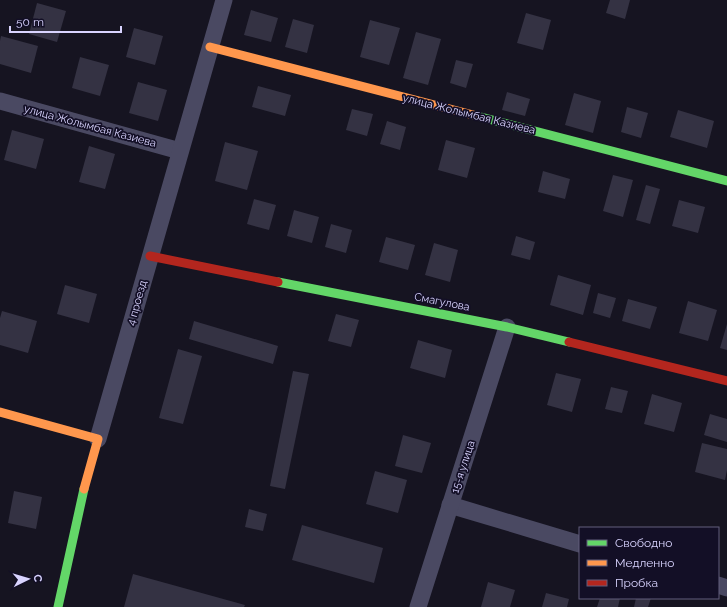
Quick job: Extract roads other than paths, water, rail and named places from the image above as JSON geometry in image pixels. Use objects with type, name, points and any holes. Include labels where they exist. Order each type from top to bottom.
[{"type":"street","name":"4 проезд","points":[[58,607],[86,479],[224,0]]},
{"type":"street","name":"улица Жолымбая Казиева","points":[[210,47],[727,180]]},
{"type":"street","name":"улица Жолымбая Казиева","points":[[0,101],[180,151]]},
{"type":"street","name":"Смагулова","points":[[150,256],[507,327],[727,381]]},
{"type":"street","name":"15-я улица","points":[[418,607],[507,327]]},
{"type":"street","points":[[0,412],[98,439]]},
{"type":"street","points":[[450,505],[579,544]]}]
